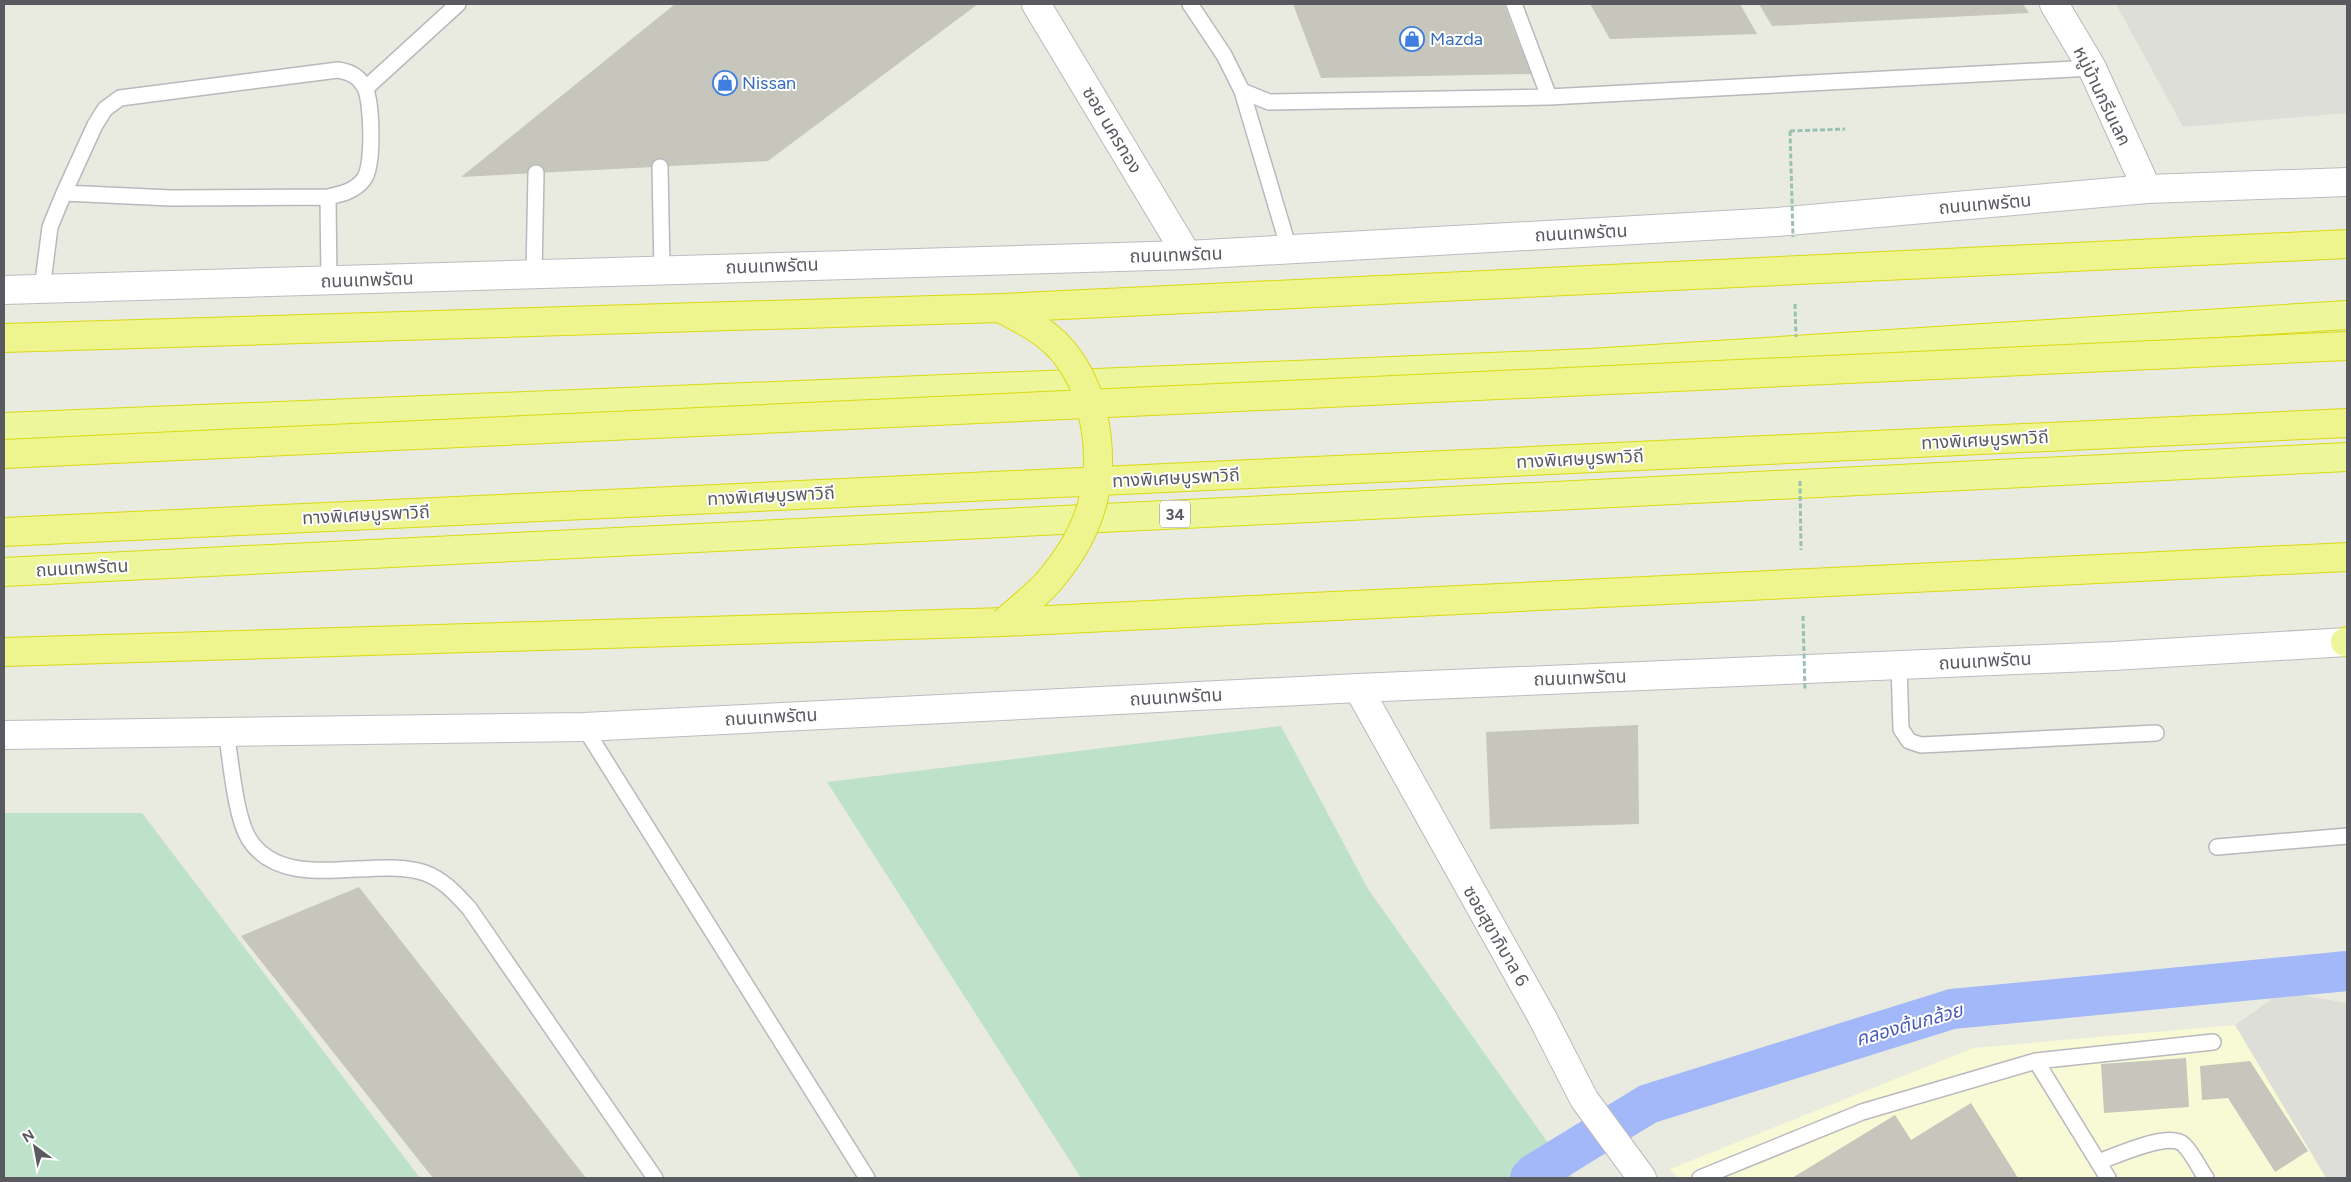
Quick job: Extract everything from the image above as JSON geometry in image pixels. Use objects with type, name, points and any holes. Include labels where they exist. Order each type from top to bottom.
[{"type":"highway","points":[[4,338],[1000,308],[2347,244]]},
{"type":"highway","points":[[1000,308],[1046,335],[1072,362],[1090,397],[1099,439],[1100,470],[1093,505],[1079,537],[1049,580],[1004,622]]},
{"type":"highway","points":[[4,427],[1590,363],[2347,315]]},
{"type":"highway","points":[[4,454],[2347,346]]},
{"type":"highway","name":"ทางพิเศษบูรพาวิถี","points":[[4,532],[2347,423]]},
{"type":"highway","name":"ถนนเทพรัตน","points":[[4,572],[2347,456]]},
{"type":"highway","points":[[4,652],[1004,622],[2347,556]]},
{"type":"main road","name":"ซอย นครทอง","points":[[1036,4],[1187,255]]},
{"type":"main road","name":"หมู่บ้านกรีนเลค","points":[[2054,4],[2092,68],[2147,190]]},
{"type":"main road","name":"ถนนเทพรัตน","points":[[4,290],[329,282],[662,269],[1187,255],[1777,222],[2147,190],[2347,182]]},
{"type":"main road","name":"ถนนเทพรัตน","points":[[4,735],[584,727],[1358,688],[1900,665],[2347,642]]},
{"type":"main road","name":"ซอยสุขาภิบาล 6","points":[[1358,688],[1542,1018],[1584,1099],[1638,1175]]},
{"type":"lane","points":[[366,88],[458,4]]},
{"type":"lane","points":[[1190,4],[1224,55],[1242,91],[1290,249]]},
{"type":"lane","points":[[1514,4],[1549,97]]},
{"type":"lane","points":[[1242,91],[1269,102],[1549,97],[2092,68]]},
{"type":"lane","points":[[42,290],[50,227],[64,193],[95,125],[105,109],[120,98],[338,70],[353,73],[366,88],[373,139],[366,177],[350,192],[328,197],[171,198],[64,193]]},
{"type":"lane","points":[[660,167],[662,269]]},
{"type":"lane","points":[[534,274],[536,173]]},
{"type":"lane","points":[[328,197],[329,282]]},
{"type":"lane","points":[[1900,665],[1901,729],[1909,741],[1921,746],[2156,733]]},
{"type":"lane","points":[[584,727],[867,1178]]},
{"type":"lane","points":[[226,732],[240,812],[249,839],[270,860],[297,868],[330,871],[393,868],[425,873],[449,886],[469,908],[655,1178]]},
{"type":"lane","points":[[2217,847],[2347,836]]},
{"type":"lane","points":[[1700,1178],[1862,1112],[2036,1061],[2213,1042]]},
{"type":"lane","points":[[2036,1061],[2108,1178]]},
{"type":"lane","points":[[2098,1162],[2159,1141],[2172,1140],[2183,1144],[2206,1178]]},
{"type":"path","points":[[1793,241],[1790,131],[1845,129]]},
{"type":"path","points":[[1795,301],[1796,341]]},
{"type":"path","points":[[1799,471],[1801,550]]},
{"type":"path","points":[[1803,610],[1805,690]]},
{"type":"shaded area","points":[[2116,4],[2347,4],[2347,113],[2183,127]]},
{"type":"shaded area","points":[[1281,726],[1368,889],[1573,1178],[1081,1178],[827,782]]},
{"type":"shaded area","points":[[4,813],[142,813],[420,1178],[4,1178]]},
{"type":"shaded area","points":[[2282,992],[2347,1003],[2347,1178],[2326,1178],[2235,1025]]},
{"type":"shaded area","points":[[2235,1025],[2333,1178],[1678,1178],[1670,1169],[1973,1048]]},
{"type":"building","name":"Nissan","points":[[675,4],[978,4],[768,161],[461,177]]},
{"type":"building","name":"Mazda","points":[[1293,4],[1504,4],[1531,74],[1321,78]]},
{"type":"building","points":[[1590,4],[1740,4],[1757,34],[1610,39]]},
{"type":"building","points":[[1759,4],[2023,4],[2029,13],[1772,26]]},
{"type":"building","points":[[1638,725],[1639,824],[1490,829],[1486,732]]},
{"type":"building","points":[[359,887],[586,1178],[433,1178],[241,936]]},
{"type":"building","points":[[2186,1058],[2189,1107],[2104,1113],[2101,1064]]},
{"type":"building","points":[[2250,1061],[2308,1151],[2275,1172],[2228,1098],[2202,1100],[2200,1066]]},
{"type":"building","points":[[1971,1103],[2018,1178],[1792,1178],[1895,1115],[1911,1140]]},
{"type":"waterway","name":"คลองต้นกล้วย","points":[[1530,1178],[1535,1173],[1648,1104],[1952,1009],[2347,971]]},
{"type":"place","name":"Mazda","points":[[1412,39]]},
{"type":"place","name":"Nissan","points":[[725,83]]}]
